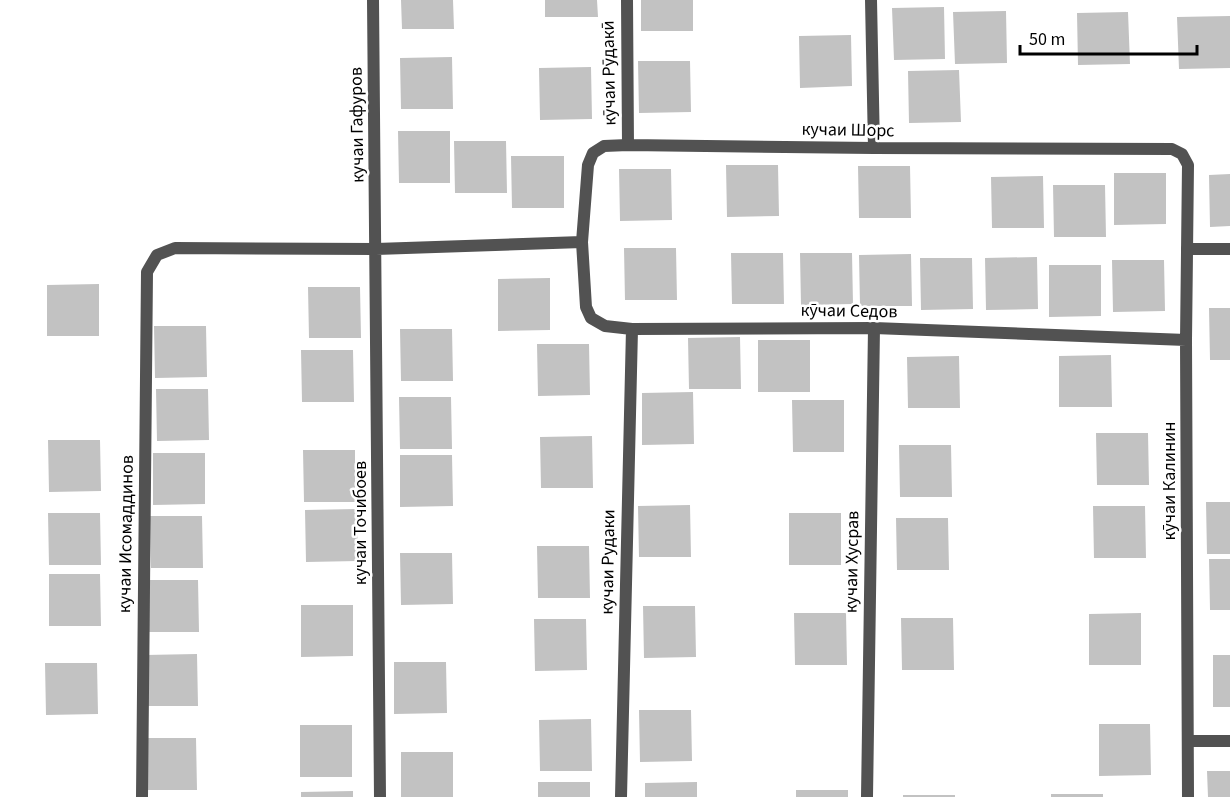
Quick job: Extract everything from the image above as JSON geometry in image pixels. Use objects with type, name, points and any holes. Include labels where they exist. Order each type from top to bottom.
[{"type":"street","name":"кучаи Гафуров","points":[[373,0],[376,249]]},
{"type":"street","name":"кӯчаи Рӯдакӣ","points":[[627,0],[628,146]]},
{"type":"street","points":[[871,0],[874,148]]},
{"type":"street","name":"кучаи Шорс","points":[[582,242],[588,165],[593,153],[604,146],[1172,149],[1182,154],[1188,165]]},
{"type":"street","name":"кӯчаи Калинин","points":[[1188,165],[1186,340],[1188,797]]},
{"type":"street","points":[[376,249],[582,242]]},
{"type":"street","name":"кӯчаи Седов","points":[[582,242],[586,307],[591,318],[605,326],[632,329],[874,328],[1186,340]]},
{"type":"street","name":"кучаи Исомаддинов","points":[[142,797],[147,272],[156,255],[175,248],[376,249]]},
{"type":"street","name":"кучаи Точибоев","points":[[376,249],[380,797]]},
{"type":"street","points":[[1187,249],[1230,249]]},
{"type":"street","name":"кучаи Хусрав","points":[[867,797],[874,328]]},
{"type":"street","name":"кучаи Рудаки","points":[[621,797],[632,329]]},
{"type":"street","points":[[1189,741],[1230,741]]},
{"type":"building","points":[[401,0],[453,0],[454,29],[402,29]]},
{"type":"building","points":[[545,0],[597,0],[598,17],[545,17]]},
{"type":"building","points":[[641,0],[693,0],[693,31],[641,31]]},
{"type":"building","points":[[944,7],[945,59],[894,60],[892,8]]},
{"type":"building","points":[[1006,11],[1007,63],[955,64],[953,12]]},
{"type":"building","points":[[1128,12],[1130,64],[1078,65],[1077,13]]},
{"type":"building","points":[[1230,16],[1230,68],[1179,69],[1177,17]]},
{"type":"building","points":[[851,35],[852,86],[800,88],[799,36]]},
{"type":"building","points":[[452,57],[453,109],[401,109],[400,58]]},
{"type":"building","points":[[638,61],[690,61],[691,112],[639,113]]},
{"type":"building","points":[[591,67],[592,119],[540,120],[539,68]]},
{"type":"building","points":[[959,70],[961,122],[909,123],[908,71]]},
{"type":"building","points":[[398,131],[450,131],[450,183],[399,183]]},
{"type":"building","points":[[454,141],[506,141],[507,193],[455,193]]},
{"type":"building","points":[[511,156],[564,156],[564,208],[512,208]]},
{"type":"building","points":[[726,165],[778,165],[779,216],[727,217]]},
{"type":"building","points":[[858,166],[910,166],[911,218],[859,218]]},
{"type":"building","points":[[619,169],[671,169],[672,220],[620,221]]},
{"type":"building","points":[[1114,173],[1166,173],[1166,224],[1114,225]]},
{"type":"building","points":[[1230,174],[1230,226],[1210,227],[1209,175]]},
{"type":"building","points":[[1043,176],[1044,228],[992,228],[991,177]]},
{"type":"building","points":[[1053,185],[1105,185],[1106,237],[1054,237]]},
{"type":"building","points":[[624,248],[676,248],[677,300],[625,300]]},
{"type":"building","points":[[731,253],[783,253],[784,304],[732,304]]},
{"type":"building","points":[[800,253],[852,253],[853,304],[801,305]]},
{"type":"building","points":[[911,254],[912,306],[860,306],[859,255]]},
{"type":"building","points":[[1037,257],[1038,309],[986,310],[985,258]]},
{"type":"building","points":[[920,258],[972,258],[973,309],[921,310]]},
{"type":"building","points":[[1112,260],[1164,260],[1165,311],[1113,312]]},
{"type":"building","points":[[1049,265],[1101,265],[1101,316],[1049,317]]},
{"type":"building","points":[[550,278],[550,330],[498,331],[498,279]]},
{"type":"building","points":[[99,284],[99,336],[47,336],[47,285]]},
{"type":"building","points":[[308,287],[360,287],[361,338],[309,338]]},
{"type":"building","points":[[1209,308],[1230,308],[1230,360],[1210,360]]},
{"type":"building","points":[[154,326],[206,326],[207,377],[155,378]]},
{"type":"building","points":[[400,329],[452,329],[453,381],[401,381]]},
{"type":"building","points":[[740,337],[741,389],[689,389],[688,338]]},
{"type":"building","points":[[758,340],[810,340],[810,392],[758,392]]},
{"type":"building","points":[[537,344],[589,344],[590,395],[538,396]]},
{"type":"building","points":[[301,350],[353,350],[354,402],[302,402]]},
{"type":"building","points":[[1111,355],[1112,407],[1059,407],[1059,356]]},
{"type":"building","points":[[959,356],[960,408],[908,408],[907,357]]},
{"type":"building","points":[[156,389],[208,389],[209,440],[157,441]]},
{"type":"building","points":[[693,392],[694,444],[642,445],[642,393]]},
{"type":"building","points":[[399,397],[451,397],[452,449],[400,449]]},
{"type":"building","points":[[792,400],[844,400],[844,452],[793,452]]},
{"type":"building","points":[[1096,433],[1148,433],[1149,485],[1097,485]]},
{"type":"building","points":[[592,436],[593,488],[541,488],[540,437]]},
{"type":"building","points":[[48,440],[100,440],[101,491],[49,492]]},
{"type":"building","points":[[899,445],[951,445],[952,497],[900,497]]},
{"type":"building","points":[[303,450],[355,450],[355,502],[304,502]]},
{"type":"building","points":[[153,453],[205,453],[205,504],[153,505]]},
{"type":"building","points":[[400,455],[452,455],[453,506],[400,507]]},
{"type":"building","points":[[1206,502],[1230,502],[1230,554],[1207,554]]},
{"type":"building","points":[[690,505],[691,557],[639,557],[638,506]]},
{"type":"building","points":[[1093,506],[1145,506],[1146,558],[1094,558]]},
{"type":"building","points":[[357,509],[358,561],[306,562],[305,510]]},
{"type":"building","points":[[48,513],[100,513],[101,565],[49,565]]},
{"type":"building","points":[[789,513],[841,513],[841,565],[789,565]]},
{"type":"building","points":[[150,516],[202,516],[203,568],[151,568]]},
{"type":"building","points":[[896,518],[948,518],[949,570],[897,570]]},
{"type":"building","points":[[537,546],[589,546],[590,598],[538,598]]},
{"type":"building","points":[[400,553],[452,553],[453,604],[401,605]]},
{"type":"building","points":[[1209,559],[1230,559],[1230,610],[1210,610]]},
{"type":"building","points":[[49,574],[100,574],[101,626],[49,626]]},
{"type":"building","points":[[146,580],[198,580],[199,632],[147,632]]},
{"type":"building","points":[[301,605],[353,605],[353,656],[301,657]]},
{"type":"building","points":[[643,606],[695,606],[696,657],[644,658]]},
{"type":"building","points":[[794,613],[846,613],[847,665],[795,665]]},
{"type":"building","points":[[1141,613],[1141,665],[1089,665],[1089,614]]},
{"type":"building","points":[[901,618],[953,618],[954,670],[902,670]]},
{"type":"building","points":[[534,619],[586,619],[587,670],[535,671]]},
{"type":"building","points":[[197,654],[198,706],[146,706],[145,655]]},
{"type":"building","points":[[1213,655],[1230,655],[1230,707],[1213,707]]},
{"type":"building","points":[[394,662],[446,662],[447,713],[394,714]]},
{"type":"building","points":[[45,663],[97,663],[98,714],[46,715]]},
{"type":"building","points":[[639,710],[691,710],[692,761],[640,762]]},
{"type":"building","points":[[591,719],[592,771],[540,771],[539,720]]},
{"type":"building","points":[[1099,724],[1150,724],[1151,775],[1099,776]]},
{"type":"building","points":[[300,725],[352,725],[352,777],[300,777]]},
{"type":"building","points":[[144,738],[196,738],[197,790],[145,790]]},
{"type":"building","points":[[401,752],[453,752],[453,797],[401,797]]},
{"type":"building","points":[[1207,771],[1230,771],[1230,797],[1208,797]]},
{"type":"building","points":[[538,782],[590,782],[590,797],[538,797]]},
{"type":"building","points":[[697,782],[697,797],[645,797],[645,783]]},
{"type":"building","points":[[796,790],[848,790],[848,797],[796,797]]},
{"type":"building","points":[[353,791],[353,797],[301,797],[301,792]]},
{"type":"building","points":[[1051,794],[1103,794],[1103,797],[1051,797]]},
{"type":"building","points":[[903,795],[955,795],[955,797],[903,797]]}]
